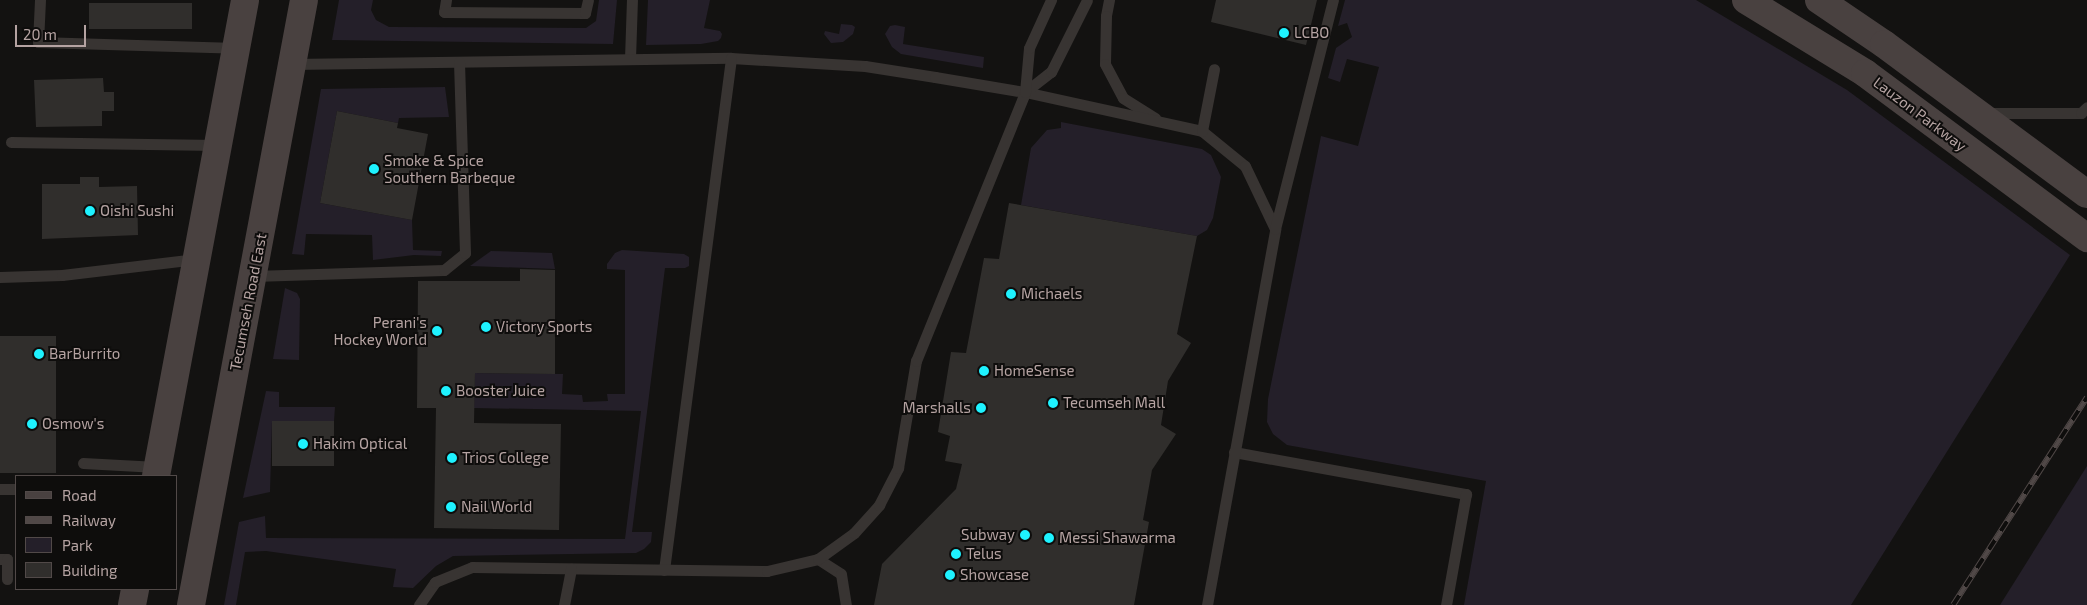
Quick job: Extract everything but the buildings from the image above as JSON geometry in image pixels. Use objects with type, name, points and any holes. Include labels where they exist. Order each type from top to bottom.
[{"type":"main road","points":[[157,472],[244,0]]},
{"type":"main road","name":"Tecumseh Road East","points":[[191,605],[304,0]]},
{"type":"main road","name":"Lauzon Parkway","points":[[1746,0],[1864,73],[2087,238]]},
{"type":"main road","points":[[1819,0],[1884,44],[2087,194]]},
{"type":"main road","points":[[132,605],[135,590]]},
{"type":"lane","points":[[40,0],[38,42],[236,48]]},
{"type":"lane","points":[[446,0],[444,12],[585,13],[588,0]]},
{"type":"lane","points":[[630,59],[632,0]]},
{"type":"lane","points":[[419,605],[435,582],[472,567],[767,571],[818,559],[854,532],[879,506],[898,468],[916,361],[1025,92],[1029,48],[1051,0]]},
{"type":"lane","points":[[1025,92],[1052,72],[1087,0]]},
{"type":"lane","points":[[1109,0],[1106,16],[1105,64],[1123,98],[1160,122]]},
{"type":"lane","points":[[1207,605],[1275,229],[1333,0]]},
{"type":"lane","points":[[292,64],[731,58],[865,66],[1025,92],[1202,131],[1245,166],[1275,229]]},
{"type":"lane","points":[[664,570],[731,58]]},
{"type":"lane","points":[[252,276],[444,270],[465,252],[459,62]]},
{"type":"lane","points":[[1202,131],[1214,69]]},
{"type":"lane","points":[[1978,114],[2081,113],[2087,107]]},
{"type":"lane","points":[[11,142],[217,145]]},
{"type":"lane","points":[[0,277],[62,275],[196,259]]},
{"type":"lane","points":[[1234,452],[1466,494],[1446,605]]},
{"type":"lane","points":[[82,463],[157,472]]},
{"type":"lane","points":[[0,489],[15,489]]},
{"type":"lane","points":[[0,558],[8,559],[8,579]]},
{"type":"lane","points":[[818,559],[841,574],[846,605]]},
{"type":"lane","points":[[564,605],[572,568]]},
{"type":"green space","points":[[339,0],[373,0],[371,10],[376,20],[389,27],[586,28],[596,21],[599,0],[617,0],[613,44],[332,40]]},
{"type":"green space","points":[[648,0],[710,0],[704,28],[720,31],[722,34],[721,38],[718,41],[701,44],[646,45]]},
{"type":"green space","points":[[1345,0],[1696,0],[1847,90],[2070,255],[1851,605],[1464,605],[1486,481],[1287,445],[1273,434],[1267,422],[1268,399],[1321,136],[1358,146],[1379,67],[1347,59],[1340,82],[1328,78],[1336,48],[1352,37],[1347,23],[1338,26]]},
{"type":"green space","points":[[841,24],[855,27],[853,34],[843,42],[831,43],[824,34],[825,31],[839,34]]},
{"type":"green space","points":[[890,26],[905,27],[903,44],[984,57],[983,68],[901,54],[892,47],[885,34]]},
{"type":"green space","points":[[445,87],[449,117],[399,118],[398,123],[337,111],[320,203],[412,220],[413,250],[442,251],[441,256],[414,255],[373,260],[372,235],[306,234],[304,255],[292,254],[321,89]]},
{"type":"green space","points":[[1061,122],[1202,149],[1211,155],[1221,177],[1213,218],[1207,230],[1197,236],[1021,205],[1031,148],[1047,130],[1061,128]]},
{"type":"green space","points":[[622,250],[684,254],[689,257],[689,266],[685,268],[665,268],[632,532],[652,532],[651,542],[644,549],[636,553],[453,556],[436,566],[413,588],[393,587],[396,569],[266,551],[245,552],[236,605],[224,605],[239,522],[265,516],[266,538],[625,539],[641,411],[474,408],[475,373],[563,374],[562,394],[582,395],[583,402],[608,401],[607,394],[625,394],[625,270],[607,269],[607,264],[615,253]]},
{"type":"green space","points":[[491,251],[552,253],[555,269],[470,266]]},
{"type":"green space","points":[[285,288],[297,293],[300,299],[299,360],[273,359]]},
{"type":"green space","points":[[266,391],[279,392],[279,407],[335,407],[334,421],[272,422],[270,492],[243,498]]},
{"type":"green space","points":[[2087,466],[2087,605],[2000,605]]},
{"type":"railway","points":[[1953,605],[2087,397]]},
{"type":"place","name":"LCBO","points":[[1284,33]]},
{"type":"place","name":"Smoke & Spice Southern Barbeque","points":[[374,169]]},
{"type":"place","name":"Oishi Sushi","points":[[90,211]]},
{"type":"place","name":"Michaels","points":[[1011,294]]},
{"type":"place","name":"Victory Sports","points":[[486,327]]},
{"type":"place","name":"Perani's Hockey World","points":[[437,331]]},
{"type":"place","name":"BarBurrito","points":[[39,354]]},
{"type":"place","name":"HomeSense","points":[[984,371]]},
{"type":"place","name":"Booster Juice","points":[[446,391]]},
{"type":"place","name":"Tecumseh Mall","points":[[1053,403]]},
{"type":"place","name":"Marshalls","points":[[981,408]]},
{"type":"place","name":"Osmow's","points":[[32,424]]},
{"type":"place","name":"Hakim Optical","points":[[303,444]]},
{"type":"place","name":"Trios College","points":[[452,458]]},
{"type":"place","name":"Nail World","points":[[451,507]]},
{"type":"place","name":"Subway","points":[[1025,535]]},
{"type":"place","name":"Messi Shawarma","points":[[1049,538]]},
{"type":"place","name":"Telus","points":[[956,554]]},
{"type":"place","name":"Showcase","points":[[950,575]]}]
